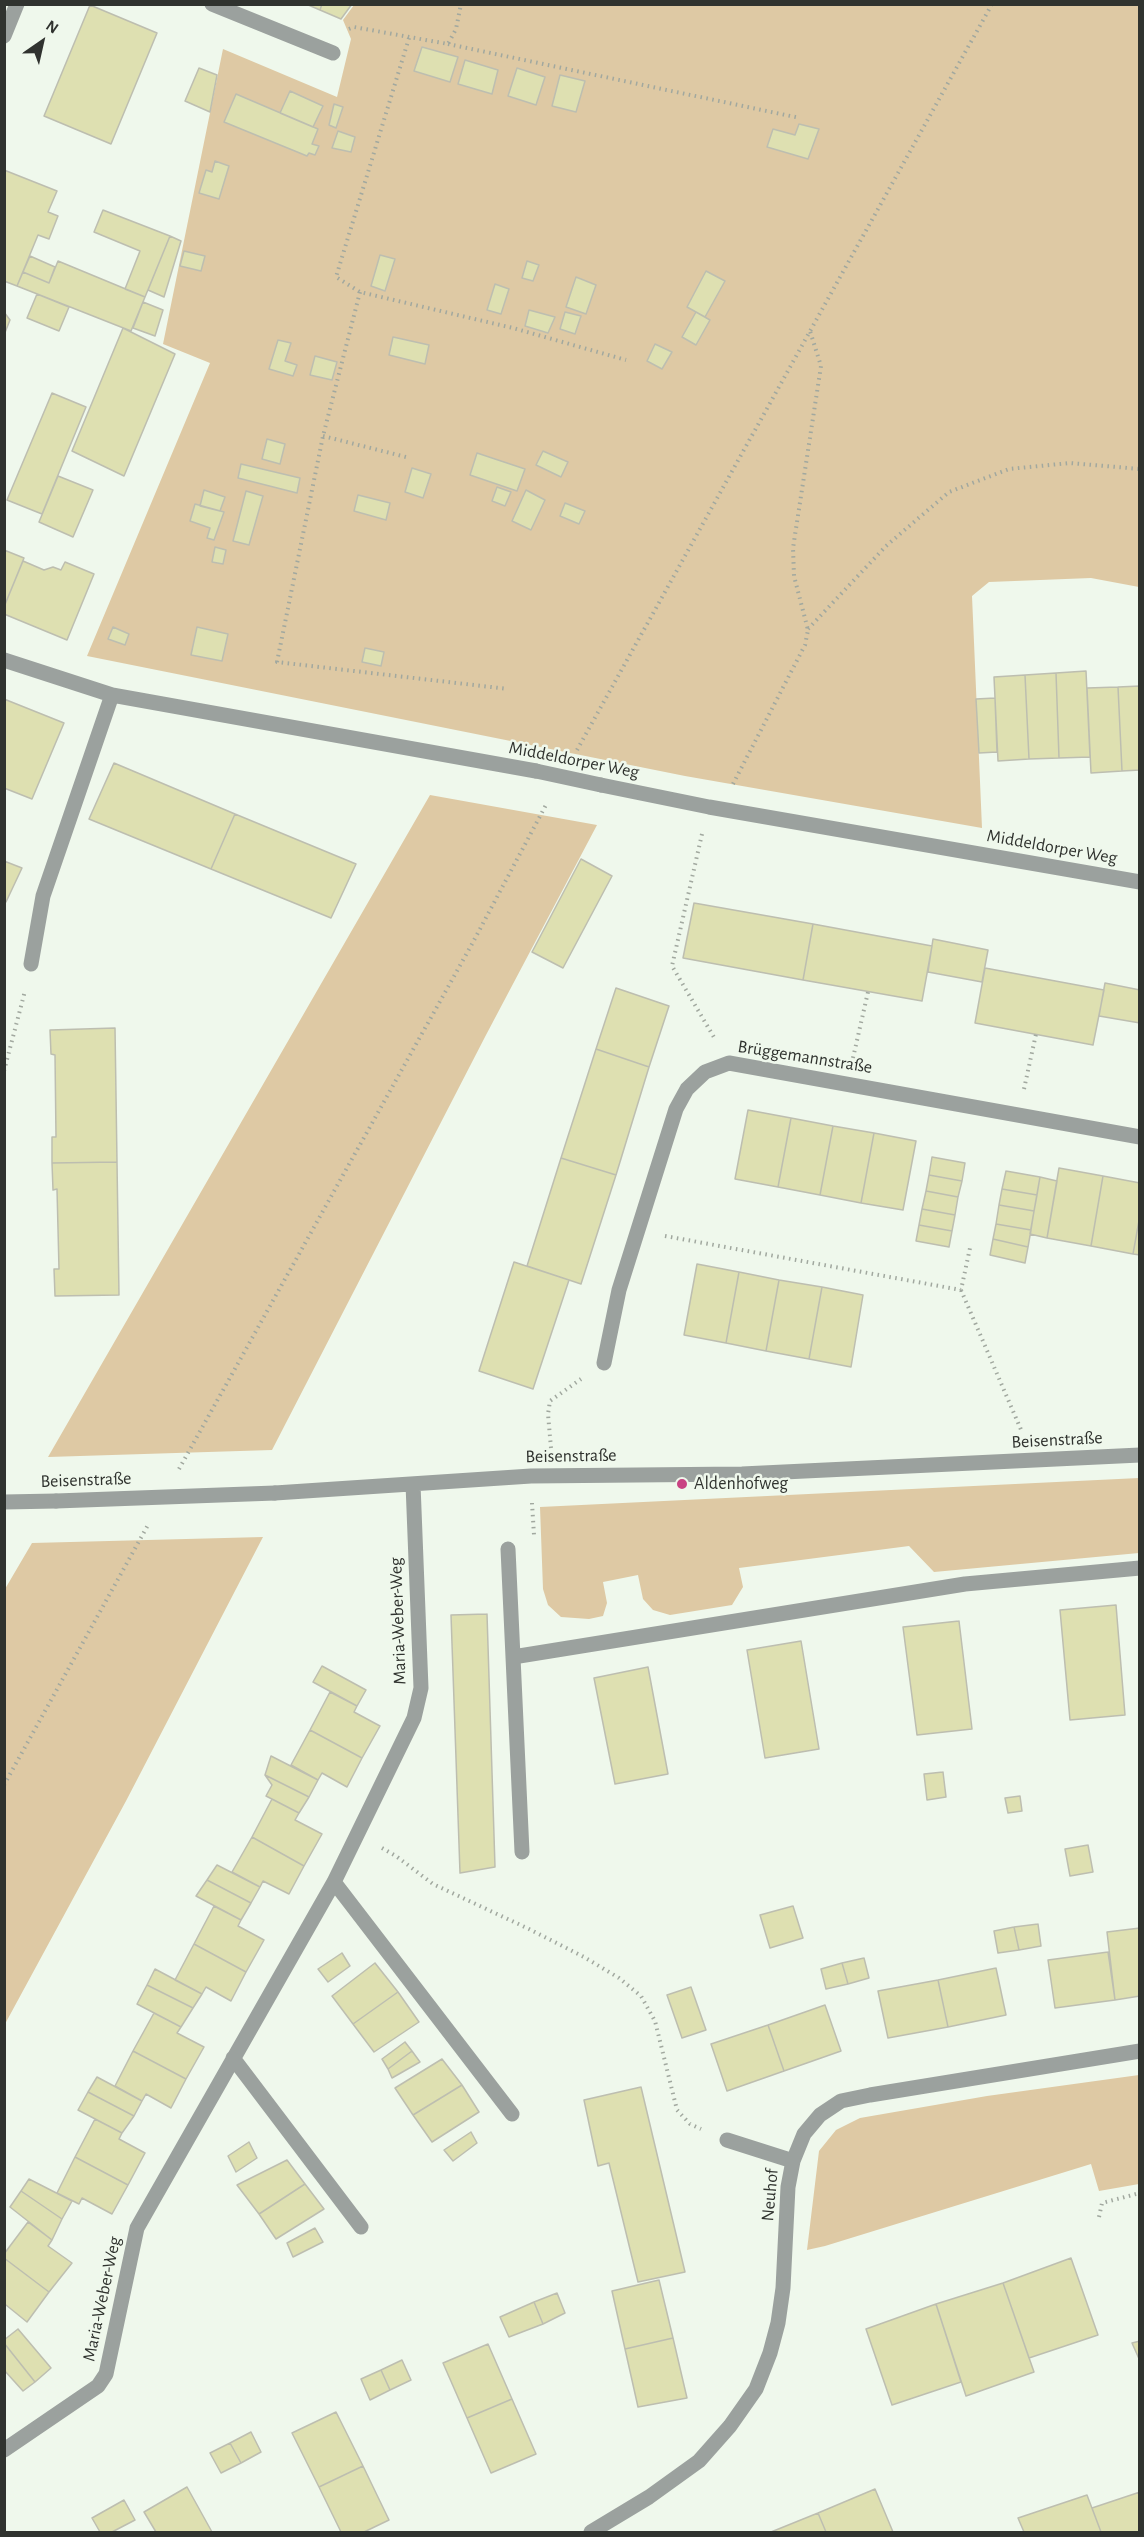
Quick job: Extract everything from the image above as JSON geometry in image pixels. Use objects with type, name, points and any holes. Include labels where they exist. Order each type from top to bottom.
[{"type":"street","points":[[4,36],[17,4]]},
{"type":"street","points":[[212,4],[333,53]]},
{"type":"street","name":"Middeldorper Weg","points":[[4,660],[112,695],[536,771],[714,808],[1140,882]]},
{"type":"street","points":[[32,964],[42,896],[112,695]]},
{"type":"street","name":"Brüggemannstraße","points":[[604,1363],[619,1290],[676,1109],[687,1089],[705,1072],[729,1063],[1140,1137]]},
{"type":"street","name":"Beisenstraße","points":[[4,1502],[275,1493],[531,1476],[741,1474],[1140,1455]]},
{"type":"street","name":"Maria-Weber-Weg","points":[[4,2450],[98,2386],[106,2374],[137,2228],[334,1882],[414,1718],[421,1688],[413,1484]]},
{"type":"street","points":[[508,1549],[522,1852]]},
{"type":"street","points":[[513,1657],[965,1584],[1140,1568]]},
{"type":"street","points":[[334,1882],[512,2114]]},
{"type":"street","name":"Neuhof","points":[[591,2532],[649,2497],[699,2461],[730,2426],[756,2389],[770,2354],[778,2323],[783,2288],[788,2187],[793,2160],[804,2134],[820,2115],[841,2101],[1140,2051]]},
{"type":"street","points":[[233,2058],[361,2227]]},
{"type":"street","points":[[727,2140],[793,2160]]},
{"type":"path","points":[[448,44],[456,29],[461,4]]},
{"type":"path","points":[[576,751],[992,4]]},
{"type":"path","points":[[333,53],[343,30],[354,27],[448,44],[800,118]]},
{"type":"path","points":[[409,38],[336,277],[360,292],[513,328],[626,360]]},
{"type":"path","points":[[360,292],[323,436],[277,662],[508,689]]},
{"type":"path","points":[[729,1063],[672,966],[714,808],[805,645],[808,630],[794,576],[793,548],[821,366],[810,331]]},
{"type":"path","points":[[323,436],[410,458]]},
{"type":"path","points":[[808,630],[886,546],[949,492],[1009,469],[1070,464],[1140,468]]},
{"type":"path","points":[[178,1471],[472,945],[549,800]]},
{"type":"path","points":[[4,1071],[32,964]]},
{"type":"path","points":[[848,1084],[868,992]]},
{"type":"path","points":[[1018,1115],[1036,1034]]},
{"type":"path","points":[[637,1231],[961,1290]]},
{"type":"path","points":[[970,1248],[961,1290],[1016,1417]]},
{"type":"path","points":[[551,1447],[548,1414],[550,1401],[604,1363]]},
{"type":"path","points":[[532,1510],[534,1529]]},
{"type":"path","points":[[4,1785],[149,1523]]},
{"type":"path","points":[[358,1836],[396,1856],[433,1884],[529,1929],[627,1984],[641,1996],[655,2021],[677,2110],[690,2124],[727,2140]]},
{"type":"path","points":[[1099,2217],[1102,2203],[1140,2193]]},
{"type":"shaded area","points":[[354,5],[1139,5],[1139,587],[1091,578],[989,582],[972,596],[982,828],[685,776],[87,656],[210,363],[163,344],[223,49],[337,97],[351,39],[343,20]]},
{"type":"shaded area","points":[[430,795],[597,825],[272,1450],[48,1457]]},
{"type":"shaded area","points":[[1139,1478],[1139,1553],[934,1572],[909,1546],[739,1568],[743,1587],[732,1605],[670,1615],[653,1610],[643,1599],[638,1575],[603,1582],[607,1603],[603,1616],[589,1619],[561,1617],[548,1605],[543,1589],[540,1507]]},
{"type":"shaded area","points":[[263,1537],[126,1801],[5,2024],[5,1589],[32,1543]]},
{"type":"shaded area","points":[[1139,2075],[1139,2184],[1099,2191],[1091,2164],[807,2250],[819,2151],[836,2130],[860,2118],[987,2096]]},
{"type":"building","points":[[306,4],[322,4],[320,10]]},
{"type":"building","points":[[322,4],[352,4],[341,19],[320,10]]},
{"type":"building","points":[[90,5],[157,33],[111,144],[44,116]]},
{"type":"building","points":[[422,47],[458,57],[450,82],[414,71]]},
{"type":"building","points":[[465,60],[498,70],[492,94],[458,84]]},
{"type":"building","points":[[199,68],[217,75],[210,112],[185,101]]},
{"type":"building","points":[[517,68],[545,77],[536,105],[508,96]]},
{"type":"building","points":[[560,75],[585,81],[576,112],[552,106]]},
{"type":"building","points":[[290,91],[323,106],[313,127],[280,113]]},
{"type":"building","points":[[236,94],[318,129],[312,144],[319,146],[315,155],[309,153],[307,156],[224,122]]},
{"type":"building","points":[[334,104],[343,107],[336,128],[329,125]]},
{"type":"building","points":[[799,124],[819,129],[808,159],[767,147],[773,129],[795,135]]},
{"type":"building","points":[[338,131],[355,137],[351,152],[332,148]]},
{"type":"building","points":[[215,161],[229,166],[219,199],[199,193],[206,170],[212,172]]},
{"type":"building","points":[[4,170],[57,191],[48,212],[58,216],[49,239],[38,235],[17,286],[4,281]]},
{"type":"building","points":[[103,210],[170,236],[145,297],[125,289],[140,251],[94,232]]},
{"type":"building","points":[[170,236],[181,241],[164,297],[148,290]]},
{"type":"building","points":[[184,251],[205,256],[201,271],[180,266]]},
{"type":"building","points":[[380,255],[395,259],[385,291],[371,286]]},
{"type":"building","points":[[30,256],[55,267],[49,283],[23,272]]},
{"type":"building","points":[[58,261],[145,297],[131,331],[17,286],[23,272],[49,283]]},
{"type":"building","points":[[527,261],[539,265],[533,281],[522,278]]},
{"type":"building","points":[[706,271],[725,281],[705,317],[687,307]]},
{"type":"building","points":[[576,277],[596,285],[586,314],[566,307]]},
{"type":"building","points":[[495,284],[509,289],[501,314],[487,310]]},
{"type":"building","points":[[37,294],[69,307],[59,331],[27,318]]},
{"type":"building","points":[[143,302],[163,310],[155,336],[133,328]]},
{"type":"building","points":[[529,310],[555,317],[548,333],[525,326]]},
{"type":"building","points":[[4,312],[10,320],[4,335]]},
{"type":"building","points":[[565,312],[581,316],[575,334],[560,329]]},
{"type":"building","points":[[696,312],[710,320],[696,345],[682,337]]},
{"type":"building","points":[[123,328],[175,354],[124,476],[72,451]]},
{"type":"building","points":[[393,337],[429,345],[425,364],[389,355]]},
{"type":"building","points":[[278,340],[291,343],[285,361],[297,365],[293,376],[269,369]]},
{"type":"building","points":[[655,344],[672,352],[662,369],[647,361]]},
{"type":"building","points":[[315,356],[337,362],[332,380],[310,375]]},
{"type":"building","points":[[52,393],[86,407],[42,514],[7,500]]},
{"type":"building","points":[[267,439],[285,444],[280,464],[262,459]]},
{"type":"building","points":[[543,451],[568,462],[561,477],[536,465]]},
{"type":"building","points":[[477,453],[525,469],[517,491],[470,475]]},
{"type":"building","points":[[241,464],[300,478],[297,493],[238,478]]},
{"type":"building","points":[[412,468],[431,474],[423,498],[405,492]]},
{"type":"building","points":[[58,476],[93,490],[73,537],[39,522]]},
{"type":"building","points":[[497,487],[511,492],[505,506],[492,501]]},
{"type":"building","points":[[204,490],[225,497],[220,511],[200,506]]},
{"type":"building","points":[[526,490],[545,500],[531,530],[512,521]]},
{"type":"building","points":[[246,491],[263,496],[249,545],[233,541]]},
{"type":"building","points":[[358,495],[390,503],[386,520],[354,511]]},
{"type":"building","points":[[565,503],[585,511],[579,524],[560,516]]},
{"type":"building","points":[[195,504],[224,512],[214,540],[207,538],[210,528],[190,521]]},
{"type":"building","points":[[215,547],[226,550],[223,564],[212,562]]},
{"type":"building","points":[[4,550],[24,558],[4,607]]},
{"type":"building","points":[[23,561],[44,570],[53,567],[61,570],[65,562],[94,574],[67,640],[4,614],[4,607]]},
{"type":"building","points":[[113,627],[129,634],[125,645],[108,639]]},
{"type":"building","points":[[197,627],[228,634],[222,661],[191,655]]},
{"type":"building","points":[[365,648],[384,652],[381,666],[362,662]]},
{"type":"building","points":[[1086,671],[1090,757],[1059,758],[1056,673]]},
{"type":"building","points":[[1056,673],[1059,758],[1029,759],[1025,675]]},
{"type":"building","points":[[1025,675],[1029,759],[998,761],[994,677]]},
{"type":"building","points":[[1140,686],[1140,770],[1122,771],[1118,687]]},
{"type":"building","points":[[1118,687],[1122,771],[1091,773],[1087,688]]},
{"type":"building","points":[[995,698],[997,752],[979,753],[976,699]]},
{"type":"building","points":[[4,699],[64,723],[32,799],[4,788]]},
{"type":"building","points":[[114,763],[235,814],[211,869],[89,819]]},
{"type":"building","points":[[235,814],[356,864],[331,918],[211,869]]},
{"type":"building","points":[[581,859],[612,876],[563,968],[532,952]]},
{"type":"building","points":[[4,861],[22,868],[6,902],[4,901]]},
{"type":"building","points":[[694,903],[813,924],[803,980],[683,958]]},
{"type":"building","points":[[813,924],[932,946],[922,1001],[803,980]]},
{"type":"building","points":[[933,939],[988,950],[982,982],[928,972]]},
{"type":"building","points":[[985,968],[1104,990],[1093,1045],[975,1023]]},
{"type":"building","points":[[1105,983],[1140,990],[1140,1023],[1099,1016]]},
{"type":"building","points":[[616,988],[669,1006],[649,1067],[596,1049]]},
{"type":"building","points":[[115,1028],[117,1162],[52,1163],[52,1137],[56,1137],[55,1055],[51,1054],[50,1030]]},
{"type":"building","points":[[596,1049],[649,1067],[616,1175],[561,1158]]},
{"type":"building","points":[[748,1110],[791,1118],[778,1187],[735,1179]]},
{"type":"building","points":[[791,1118],[833,1126],[820,1195],[778,1187]]},
{"type":"building","points":[[833,1126],[874,1133],[861,1203],[820,1195]]},
{"type":"building","points":[[874,1133],[916,1141],[903,1210],[861,1203]]},
{"type":"building","points":[[932,1157],[965,1163],[962,1181],[929,1175]]},
{"type":"building","points":[[561,1158],[616,1175],[581,1284],[527,1266]]},
{"type":"building","points":[[117,1162],[119,1295],[55,1296],[54,1269],[59,1269],[57,1189],[53,1190],[52,1163]]},
{"type":"building","points":[[1059,1168],[1103,1176],[1091,1246],[1047,1238]]},
{"type":"building","points":[[1006,1171],[1040,1177],[1037,1195],[1002,1189]]},
{"type":"building","points":[[929,1175],[962,1181],[958,1197],[926,1191]]},
{"type":"building","points":[[1103,1176],[1140,1183],[1140,1215],[1133,1254],[1091,1246]]},
{"type":"building","points":[[1040,1177],[1057,1181],[1047,1238],[1030,1234]]},
{"type":"building","points":[[1002,1189],[1037,1195],[1034,1211],[999,1205]]},
{"type":"building","points":[[926,1191],[958,1197],[955,1215],[922,1209]]},
{"type":"building","points":[[999,1205],[1034,1211],[1031,1230],[996,1224]]},
{"type":"building","points":[[922,1209],[955,1215],[952,1231],[919,1225]]},
{"type":"building","points":[[1140,1215],[1140,1255],[1133,1254]]},
{"type":"building","points":[[996,1224],[1031,1230],[1028,1247],[993,1239]]},
{"type":"building","points":[[919,1225],[952,1231],[949,1247],[916,1241]]},
{"type":"building","points":[[993,1239],[1028,1247],[1025,1263],[990,1255]]},
{"type":"building","points":[[514,1262],[569,1280],[533,1389],[479,1371]]},
{"type":"building","points":[[697,1264],[739,1272],[726,1343],[684,1335]]},
{"type":"building","points":[[739,1272],[779,1280],[766,1351],[726,1343]]},
{"type":"building","points":[[779,1280],[822,1287],[809,1359],[766,1351]]},
{"type":"building","points":[[822,1287],[863,1295],[851,1367],[809,1359]]},
{"type":"building","points":[[1116,1605],[1125,1715],[1070,1720],[1060,1610]]},
{"type":"building","points":[[487,1614],[495,1867],[460,1873],[451,1615]]},
{"type":"building","points":[[959,1621],[972,1729],[917,1735],[903,1627]]},
{"type":"building","points":[[801,1641],[819,1749],[765,1758],[747,1650]]},
{"type":"building","points":[[322,1666],[366,1690],[357,1706],[313,1682]]},
{"type":"building","points":[[648,1667],[668,1774],[615,1784],[594,1678]]},
{"type":"building","points":[[330,1692],[357,1706],[354,1712],[380,1726],[362,1758],[310,1730]]},
{"type":"building","points":[[310,1730],[362,1758],[347,1787],[322,1773],[318,1780],[291,1765]]},
{"type":"building","points":[[271,1756],[318,1780],[309,1797],[265,1775]]},
{"type":"building","points":[[943,1772],[946,1797],[927,1800],[924,1774]]},
{"type":"building","points":[[265,1775],[309,1797],[299,1813],[266,1796],[272,1785]]},
{"type":"building","points":[[1020,1796],[1022,1811],[1008,1813],[1005,1798]]},
{"type":"building","points":[[272,1799],[299,1813],[295,1820],[322,1834],[304,1866],[252,1837]]},
{"type":"building","points":[[252,1837],[304,1866],[289,1894],[263,1881],[260,1887],[232,1872]]},
{"type":"building","points":[[1088,1845],[1093,1872],[1070,1876],[1065,1849]]},
{"type":"building","points":[[217,1865],[260,1887],[251,1903],[207,1880]]},
{"type":"building","points":[[207,1880],[251,1903],[241,1920],[196,1896]]},
{"type":"building","points":[[214,1906],[241,1920],[238,1926],[264,1940],[246,1972],[194,1944]]},
{"type":"building","points":[[793,1906],[803,1938],[770,1948],[760,1915]]},
{"type":"building","points":[[1038,1924],[1041,1946],[1019,1950],[1014,1927]]},
{"type":"building","points":[[1014,1927],[1019,1950],[998,1953],[994,1931]]},
{"type":"building","points":[[1140,1928],[1140,1996],[1115,2000],[1107,1932]]},
{"type":"building","points":[[194,1944],[246,1972],[231,2001],[206,1987],[202,1994],[175,1980]]},
{"type":"building","points":[[1108,1952],[1115,2000],[1055,2008],[1048,1960]]},
{"type":"building","points":[[342,1953],[350,1966],[328,1982],[318,1969]]},
{"type":"building","points":[[864,1958],[869,1978],[848,1984],[842,1963]]},
{"type":"building","points":[[375,1963],[398,1992],[353,2024],[332,1996]]},
{"type":"building","points":[[842,1963],[848,1984],[826,1989],[821,1969]]},
{"type":"building","points":[[996,1968],[1006,2015],[948,2027],[938,1980]]},
{"type":"building","points":[[155,1969],[202,1994],[193,2008],[147,1985]]},
{"type":"building","points":[[938,1980],[948,2027],[888,2038],[878,1991]]},
{"type":"building","points":[[147,1985],[193,2008],[181,2027],[137,2004]]},
{"type":"building","points":[[691,1987],[706,2030],[682,2038],[667,1995]]},
{"type":"building","points":[[398,1992],[419,2022],[374,2052],[353,2024]]},
{"type":"building","points":[[825,2005],[841,2051],[784,2071],[768,2025]]},
{"type":"building","points":[[154,2013],[181,2027],[177,2033],[204,2047],[186,2079],[133,2051]]},
{"type":"building","points":[[768,2025],[784,2071],[727,2091],[711,2044]]},
{"type":"building","points":[[405,2042],[412,2051],[388,2069],[382,2059]]},
{"type":"building","points":[[133,2051],[186,2079],[171,2108],[146,2094],[142,2101],[115,2086]]},
{"type":"building","points":[[412,2051],[420,2062],[392,2078],[388,2069]]},
{"type":"building","points":[[442,2059],[462,2085],[413,2115],[395,2088]]},
{"type":"building","points":[[97,2077],[142,2101],[134,2116],[88,2092]]},
{"type":"building","points":[[462,2085],[479,2112],[432,2142],[413,2115]]},
{"type":"building","points":[[641,2087],[685,2272],[638,2282],[609,2163],[598,2166],[584,2100]]},
{"type":"building","points":[[88,2092],[134,2116],[122,2133],[78,2110]]},
{"type":"building","points":[[95,2119],[122,2133],[119,2139],[145,2153],[128,2185],[75,2157]]},
{"type":"building","points":[[471,2132],[477,2143],[453,2161],[444,2150]]},
{"type":"building","points":[[249,2142],[257,2158],[236,2172],[228,2156]]},
{"type":"building","points":[[75,2157],[128,2185],[112,2214],[82,2198],[79,2204],[57,2193]]},
{"type":"building","points":[[287,2160],[305,2184],[259,2214],[237,2185]]},
{"type":"building","points":[[29,2179],[72,2201],[62,2219],[21,2191]]},
{"type":"building","points":[[305,2184],[324,2209],[276,2239],[259,2214]]},
{"type":"building","points":[[21,2191],[62,2219],[52,2240],[10,2207]]},
{"type":"building","points":[[28,2222],[52,2240],[48,2246],[72,2263],[49,2292],[4,2258],[4,2254]]},
{"type":"building","points":[[315,2228],[323,2242],[293,2257],[287,2243]]},
{"type":"building","points":[[4,2258],[49,2292],[27,2322],[6,2305],[4,2307]]},
{"type":"building","points":[[1071,2258],[1098,2335],[1029,2358],[1003,2283]]},
{"type":"building","points":[[659,2280],[673,2338],[625,2349],[612,2291]]},
{"type":"building","points":[[1003,2283],[1034,2372],[966,2396],[936,2304]]},
{"type":"building","points":[[557,2293],[565,2313],[543,2324],[534,2302]]},
{"type":"building","points":[[534,2302],[543,2324],[509,2337],[500,2317]]},
{"type":"building","points":[[936,2304],[961,2382],[892,2405],[866,2329]]},
{"type":"building","points":[[18,2329],[51,2368],[35,2382],[4,2343],[4,2340]]},
{"type":"building","points":[[673,2338],[687,2398],[638,2407],[625,2349]]},
{"type":"building","points":[[1140,2341],[1140,2361],[1132,2343]]},
{"type":"building","points":[[4,2343],[35,2382],[23,2391],[4,2370]]},
{"type":"building","points":[[488,2344],[512,2399],[467,2418],[443,2363]]},
{"type":"building","points":[[402,2360],[411,2380],[390,2390],[381,2370]]},
{"type":"building","points":[[381,2370],[390,2390],[370,2400],[361,2379]]},
{"type":"building","points":[[512,2399],[536,2454],[491,2473],[467,2418]]},
{"type":"building","points":[[336,2412],[363,2466],[319,2487],[292,2433]]},
{"type":"building","points":[[251,2432],[261,2452],[241,2463],[230,2443]]},
{"type":"building","points":[[230,2443],[241,2463],[221,2473],[210,2453]]},
{"type":"building","points":[[363,2466],[389,2520],[364,2532],[341,2532],[319,2487]]},
{"type":"building","points":[[187,2487],[212,2532],[156,2532],[144,2512]]},
{"type":"building","points":[[875,2489],[893,2532],[826,2532],[818,2513]]},
{"type":"building","points":[[1140,2492],[1140,2532],[1101,2532],[1092,2508]]},
{"type":"building","points":[[1087,2495],[1101,2532],[1024,2532],[1018,2518]]},
{"type":"building","points":[[124,2500],[135,2520],[112,2532],[100,2532],[92,2518]]},
{"type":"building","points":[[818,2513],[826,2532],[771,2532]]},
{"type":"place","name":"Aldenhofweg","points":[[682,1484]]}]
